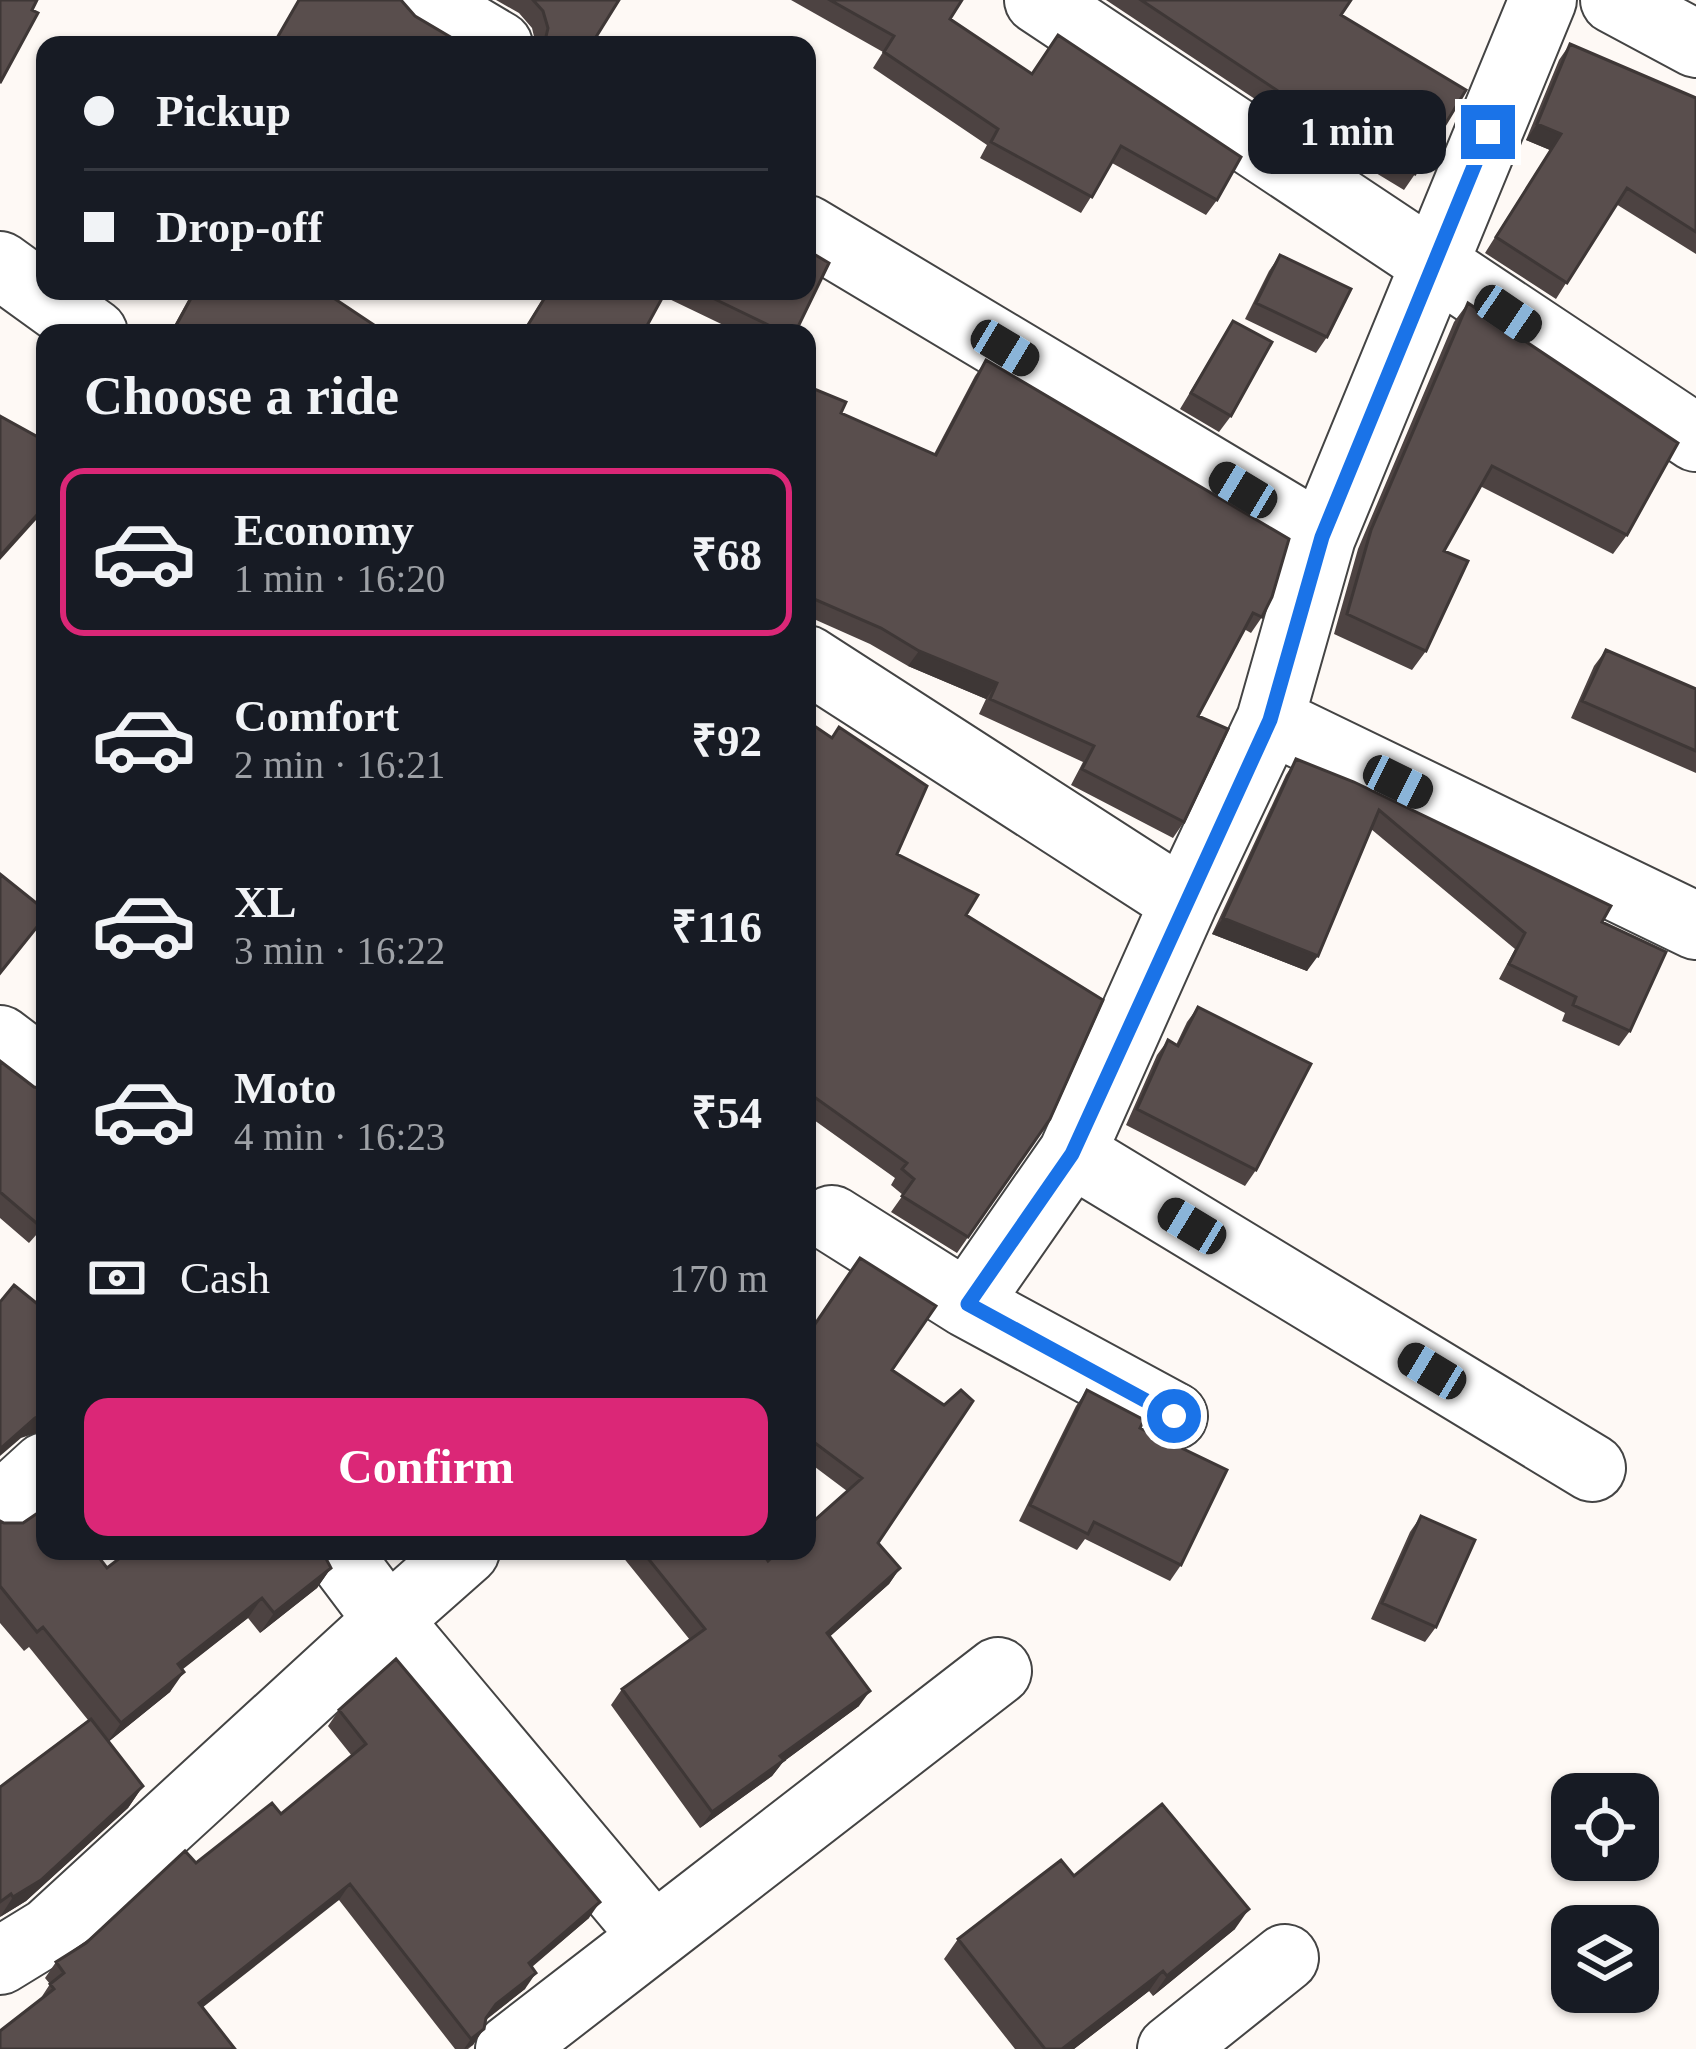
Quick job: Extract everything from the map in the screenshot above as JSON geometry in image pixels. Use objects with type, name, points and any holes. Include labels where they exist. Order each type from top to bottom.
[{"type":"street","points":[[423,0],[484,36]]},
{"type":"street","points":[[1038,0],[1696,438]]},
{"type":"street","points":[[968,1304],[1072,1154],[1270,720],[1322,537],[1543,0]]},
{"type":"street","points":[[1614,0],[1696,44]]},
{"type":"street","points":[[816,234],[1322,537]]},
{"type":"street","points":[[0,265],[36,291]]},
{"type":"street","points":[[48,300],[82,324]]},
{"type":"street","points":[[816,665],[1184,902]]},
{"type":"street","points":[[1270,720],[1696,926]]},
{"type":"street","points":[[0,1039],[36,1066]]},
{"type":"street","points":[[1072,1154],[1592,1468]]},
{"type":"street","points":[[816,1220],[1174,1416]]},
{"type":"street","points":[[0,1507],[36,1474]]},
{"type":"street","points":[[343,1560],[654,1937]]},
{"type":"street","points":[[0,1961],[49,1931],[456,1560]]},
{"type":"street","points":[[509,2049],[998,1671]]},
{"type":"street","points":[[1171,2049],[1285,1958]]},
{"type":"building","points":[[0,0],[37,0],[32,10],[38,13],[0,83]]},
{"type":"building","points":[[299,0],[401,0],[415,16],[449,36],[278,36]]},
{"type":"building","points":[[533,0],[619,0],[597,36],[546,36],[543,11]]},
{"type":"building","points":[[830,0],[962,0],[950,19],[1032,74],[1058,35],[1241,157],[1217,200],[1121,146],[1092,197],[991,142],[998,129],[884,52],[894,36]]},
{"type":"building","points":[[1141,0],[1351,0],[1341,15],[1466,90],[1415,174]]},
{"type":"building","points":[[1570,44],[1696,98],[1696,232],[1627,188],[1567,283],[1496,237],[1561,134],[1537,124]]},
{"type":"building","points":[[816,255],[829,263],[816,290]]},
{"type":"building","points":[[1280,255],[1351,289],[1327,337],[1256,303]]},
{"type":"building","points":[[190,300],[336,300],[372,324],[177,324]]},
{"type":"building","points":[[543,300],[661,300],[648,324],[529,324]]},
{"type":"building","points":[[717,300],[811,300],[799,324],[766,324]]},
{"type":"building","points":[[1468,303],[1678,443],[1627,535],[1492,466],[1444,551],[1468,561],[1426,651],[1347,614],[1371,530]]},
{"type":"building","points":[[1233,321],[1272,342],[1231,416],[1191,393]]},
{"type":"building","points":[[986,360],[1289,539],[1262,617],[1253,613],[1198,716],[1228,729],[1184,822],[1082,769],[1094,746],[990,699],[997,683],[816,600],[816,390],[846,402],[841,413],[936,455]]},
{"type":"building","points":[[0,416],[36,436],[36,516],[0,556]]},
{"type":"building","points":[[1606,650],[1696,689],[1696,751],[1582,701]]},
{"type":"building","points":[[816,727],[832,738],[839,727],[927,786],[897,854],[978,895],[966,915],[1103,1000],[1050,1119],[968,1237],[902,1196],[914,1179],[902,1169],[907,1163],[816,1098]]},
{"type":"building","points":[[1296,759],[1354,782],[1611,906],[1602,922],[1666,952],[1630,1031],[1573,1005],[1576,997],[1509,964],[1525,933],[1379,810],[1318,956],[1223,918]]},
{"type":"building","points":[[0,874],[36,903],[36,928],[0,973]]},
{"type":"building","points":[[1198,1007],[1311,1064],[1256,1170],[1137,1109],[1168,1040],[1178,1046]]},
{"type":"building","points":[[0,1061],[36,1087],[36,1223],[0,1192]]},
{"type":"building","points":[[860,1258],[936,1306],[892,1370],[944,1405],[961,1390],[973,1401],[878,1543],[900,1568],[827,1633],[870,1691],[712,1812],[622,1689],[705,1629],[649,1560],[816,1560],[816,1519],[862,1478],[816,1444],[816,1323]]},
{"type":"building","points":[[14,1285],[36,1303],[36,1418],[0,1449],[0,1302]]},
{"type":"building","points":[[1087,1390],[1144,1420],[1140,1428],[1227,1470],[1181,1565],[1094,1522],[1088,1534],[1030,1505]]},
{"type":"building","points":[[36,1514],[36,1560],[101,1560],[107,1568],[117,1560],[327,1560],[331,1568],[274,1613],[262,1598],[178,1664],[184,1672],[121,1723],[43,1627],[37,1632],[0,1586],[0,1521],[23,1523]]},
{"type":"building","points":[[1421,1516],[1475,1540],[1436,1627],[1382,1603]]},
{"type":"building","points":[[396,1659],[600,1902],[529,1963],[536,1973],[496,2004],[484,2029],[471,2039],[350,1884],[199,2003],[235,2049],[0,2049],[0,2031],[54,1989],[50,1984],[64,1973],[56,1962],[86,1943],[185,1851],[196,1863],[272,1803],[281,1814],[366,1744],[339,1710]]},
{"type":"building","points":[[91,1719],[143,1786],[41,1880],[0,1902],[0,1787]]},
{"type":"building","points":[[1162,1804],[1249,1909],[1167,1976],[1163,1971],[1062,2049],[1045,2049],[958,1939],[1061,1860],[1074,1876]]},
{"type":"route","points":[[1174,1416],[968,1304],[1072,1154],[1270,720],[1322,537],[1488,132]]}]
